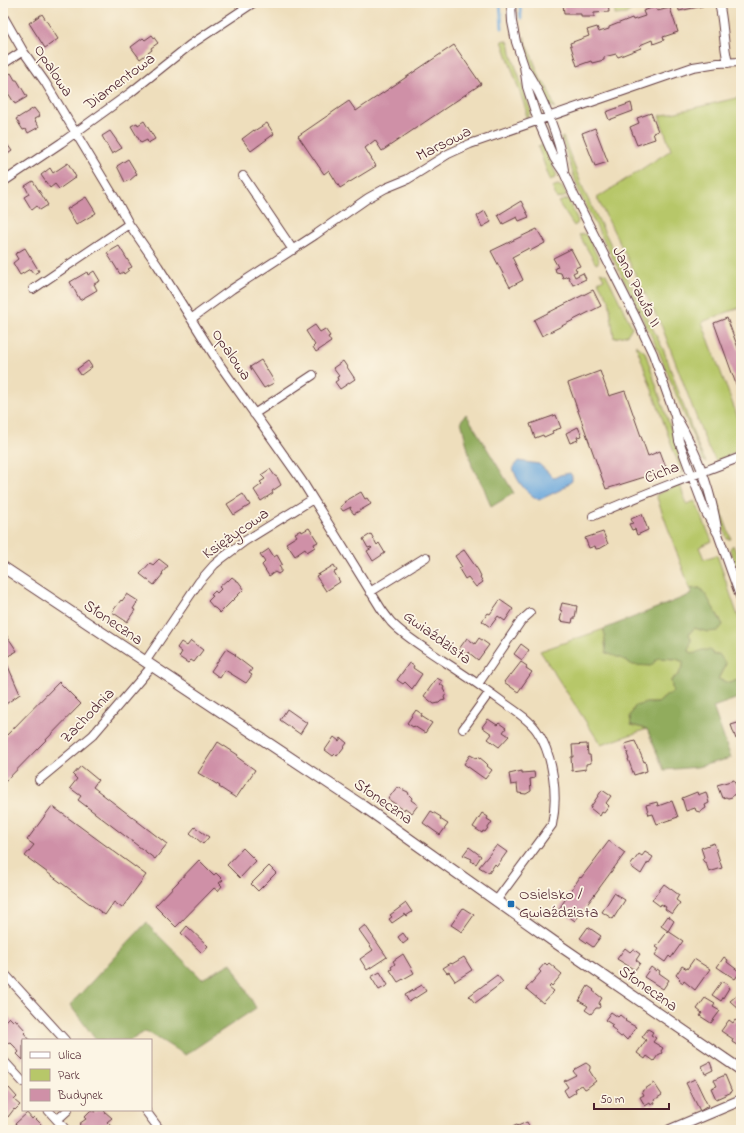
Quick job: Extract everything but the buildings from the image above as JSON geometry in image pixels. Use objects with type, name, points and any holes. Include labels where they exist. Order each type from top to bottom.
[{"type":"street","name":"Diamentowa","points":[[3,182],[130,93],[190,45],[253,3]]},
{"type":"street","name":"Jana Pawła II","points":[[511,3],[515,38],[524,66],[527,87],[538,121],[554,158],[564,173],[653,354],[675,416],[679,440],[706,513],[718,534],[739,585],[741,600]]},
{"type":"street","points":[[719,3],[728,62]]},
{"type":"street","name":"Opalowa","points":[[3,16],[23,51],[45,82],[129,224],[158,266],[208,347],[313,499]]},
{"type":"street","points":[[3,64],[23,51]]},
{"type":"street","name":"Marsowa","points":[[191,319],[232,289],[293,250],[368,198],[386,188],[408,179],[448,154],[470,144],[693,67],[728,62],[741,62]]},
{"type":"street","name":"Jana Pawła II","points":[[524,66],[534,83],[562,155],[564,173]]},
{"type":"street","points":[[243,176],[293,250]]},
{"type":"street","points":[[33,289],[129,224]]},
{"type":"street","points":[[254,414],[313,375]]},
{"type":"street","name":"Jana Pawła II","points":[[675,416],[688,438],[701,472],[714,511],[718,534]]},
{"type":"street","name":"Cicha","points":[[593,516],[631,499],[741,457]]},
{"type":"street","name":"Gwiaździsta","points":[[313,499],[370,592],[391,622],[405,635],[478,684],[522,716],[536,730],[545,745],[550,761],[555,801],[552,825],[496,901]]},
{"type":"street","name":"Księżycowa","points":[[148,664],[199,582],[214,565],[240,545],[313,499]]},
{"type":"street","points":[[370,592],[426,557]]},
{"type":"street","name":"Słoneczna","points":[[3,567],[360,804],[553,941],[741,1070]]},
{"type":"street","name":"Gwiaździsta","points":[[478,684],[521,621],[530,613]]},
{"type":"street","name":"Zachodnia","points":[[39,780],[93,735],[148,664]]},
{"type":"street","points":[[463,729],[489,693]]},
{"type":"street","points":[[3,972],[64,1039]]},
{"type":"street","points":[[3,1060],[22,1081]]},
{"type":"street","points":[[670,1130],[741,1100]]},
{"type":"street","points":[[49,1111],[66,1130]]},
{"type":"street","points":[[57,1120],[67,1111]]},
{"type":"street","points":[[146,1111],[160,1130]]},
{"type":"green space","points":[[614,3],[633,3],[636,7],[626,14],[615,15]]},
{"type":"green space","points":[[524,36],[541,80],[547,87],[555,108],[548,104],[524,46]]},
{"type":"green space","points":[[507,40],[510,45],[511,53],[531,111],[526,120],[526,110],[502,41]]},
{"type":"green space","points":[[741,97],[741,307],[702,322],[741,426],[741,449],[716,461],[708,448],[662,327],[597,198],[671,150],[659,116]]},
{"type":"green space","points":[[563,137],[584,191],[664,351],[699,449],[706,462],[703,461],[659,352],[580,194],[561,138]]},
{"type":"green space","points":[[543,145],[557,176],[550,180],[538,147]]},
{"type":"green space","points":[[558,185],[562,187],[567,196],[557,199],[552,187]]},
{"type":"green space","points":[[568,199],[578,221],[574,226],[558,202]]},
{"type":"green space","points":[[579,235],[587,235],[599,260],[596,264]]},
{"type":"green space","points":[[600,272],[606,274],[632,327],[627,335],[614,338],[609,300],[598,282],[604,279]]},
{"type":"green space","points":[[636,345],[645,352],[684,468],[682,474]]},
{"type":"green space","points":[[466,414],[514,493],[491,507],[484,488],[472,466],[461,421]]},
{"type":"green space","points":[[680,484],[686,504],[695,501],[712,541],[699,547],[704,559],[717,555],[741,625],[741,679],[729,683],[718,679],[726,664],[714,655],[693,654],[689,651],[691,639],[689,634],[694,628],[708,632],[723,625],[700,588],[690,589],[656,495]]},
{"type":"green space","points":[[713,494],[715,494],[731,539],[727,539]]},
{"type":"green space","points":[[733,545],[741,568],[741,576],[730,550]]},
{"type":"green space","points":[[700,588],[706,595],[723,625],[718,631],[708,632],[694,628],[689,634],[691,639],[689,651],[693,654],[702,650],[710,650],[714,655],[719,654],[726,664],[718,679],[729,683],[741,679],[741,697],[713,707],[731,758],[697,767],[664,770],[647,729],[631,725],[630,716],[635,706],[646,703],[658,703],[673,692],[671,680],[679,674],[684,662],[676,659],[658,658],[651,666],[633,665],[606,653],[604,629],[692,594],[690,589]]},
{"type":"green space","points":[[604,629],[606,653],[650,666],[658,658],[676,659],[684,662],[679,674],[671,680],[673,692],[658,703],[646,703],[631,725],[647,729],[601,745],[540,651]]},
{"type":"green space","points":[[146,923],[202,979],[231,963],[256,1008],[185,1055],[146,1031],[133,1039],[95,1039],[70,1005]]},
{"type":"water","points":[[518,461],[539,464],[554,478],[570,473],[572,476],[572,481],[560,490],[539,500],[526,490],[516,477],[513,467]]},
{"type":"waterway","points":[[500,3],[502,28]]},
{"type":"waterway","points":[[520,6],[521,18]]},
{"type":"place","name":"Osielsko / Gwiaździsta","points":[[511,904]]}]
